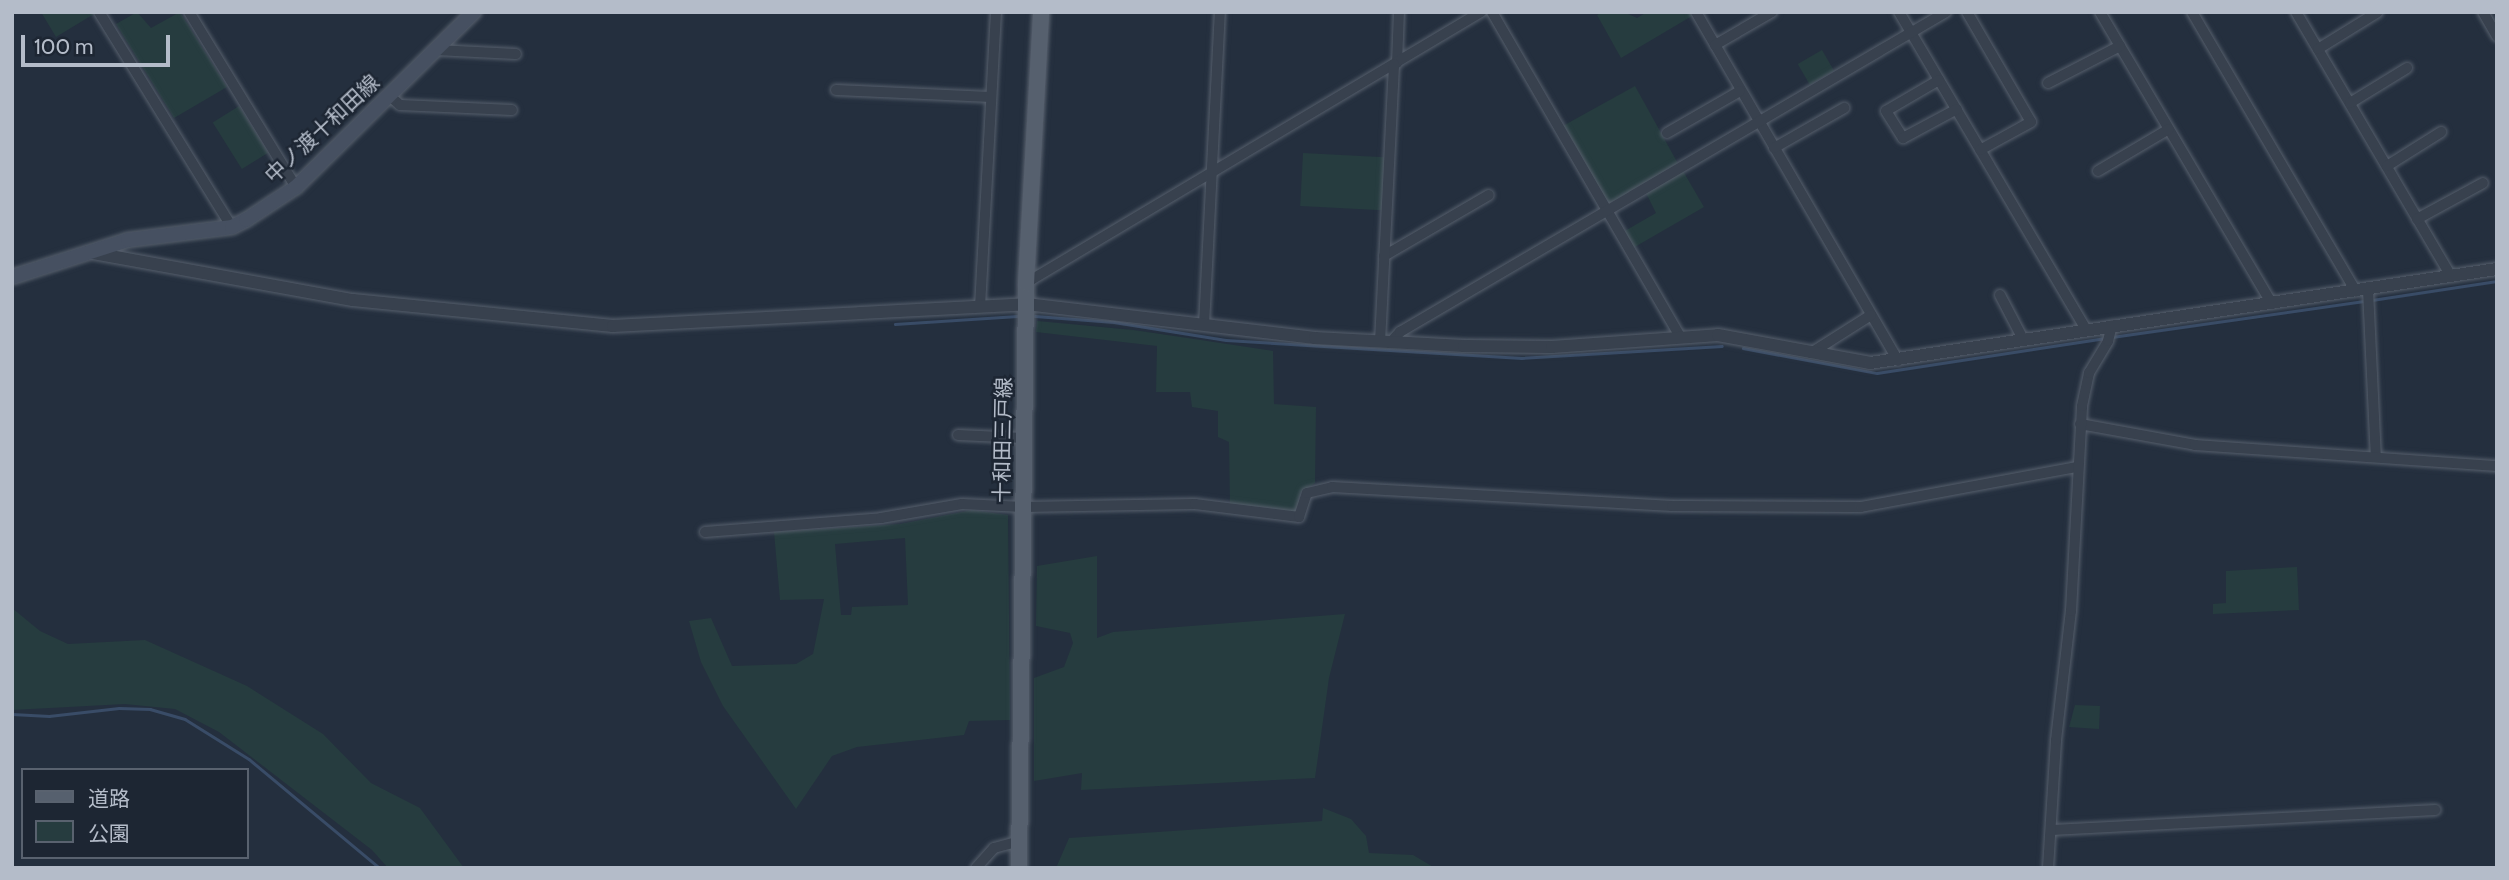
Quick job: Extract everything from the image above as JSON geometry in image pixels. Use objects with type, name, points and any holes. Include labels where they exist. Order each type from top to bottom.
[{"type":"main road","name":"中ノ渡十和田線","points":[[12,277],[128,240],[232,227],[296,187],[474,12]]},
{"type":"main road","name":"十和田三戸線","points":[[1019,868],[1017,842],[1027,283],[1041,12]]},
{"type":"street","points":[[99,12],[232,227]]},
{"type":"street","points":[[189,12],[296,187]]},
{"type":"street","points":[[980,307],[996,12]]},
{"type":"street","points":[[1204,325],[1220,12]]},
{"type":"street","points":[[1385,343],[1384,257],[1399,12]]},
{"type":"street","points":[[1492,12],[1680,336]]},
{"type":"street","points":[[1696,12],[1898,361]]},
{"type":"street","points":[[1715,45],[1772,12]]},
{"type":"street","points":[[1899,12],[2086,329]]},
{"type":"street","points":[[1385,343],[1945,12]]},
{"type":"street","points":[[1967,12],[2031,122],[1980,150]]},
{"type":"street","points":[[2100,12],[2272,304]]},
{"type":"street","points":[[2192,12],[2365,296],[2376,457]]},
{"type":"street","points":[[2296,12],[2451,276]]},
{"type":"street","points":[[2318,49],[2378,12]]},
{"type":"street","points":[[2483,12],[2497,36]]},
{"type":"street","points":[[1027,283],[1396,64],[1474,14]]},
{"type":"street","points":[[2048,83],[2120,46]]},
{"type":"street","points":[[436,50],[516,54]]},
{"type":"street","points":[[2350,103],[2407,68]]},
{"type":"street","points":[[1939,80],[1886,111],[1903,138],[1957,109]]},
{"type":"street","points":[[835,90],[991,97]]},
{"type":"street","points":[[1667,133],[1740,91]]},
{"type":"street","points":[[390,96],[400,105],[512,110]]},
{"type":"street","points":[[1774,148],[1844,108]]},
{"type":"street","points":[[2098,171],[2169,129]]},
{"type":"street","points":[[2387,166],[2441,132]]},
{"type":"street","points":[[2417,219],[2483,183]]},
{"type":"street","points":[[1384,257],[1489,195]]},
{"type":"street","points":[[88,252],[190,274],[353,300],[613,326],[1027,304],[1112,310],[1204,325],[1385,343],[1510,348],[1680,336],[1732,336],[1860,362],[1898,361],[2086,329],[2110,333],[2272,304],[2365,296],[2451,276],[2497,269]]},
{"type":"street","points":[[2000,295],[2023,339]]},
{"type":"street","points":[[1811,353],[1871,315]]},
{"type":"street","points":[[2048,868],[2056,740],[2071,611],[2080,424],[2089,373],[2110,333]]},
{"type":"street","points":[[2080,424],[2194,445],[2497,466]]},
{"type":"street","points":[[958,435],[1024,438]]},
{"type":"street","points":[[705,532],[881,518],[962,503],[1023,507],[1195,504],[1299,517],[1307,494],[1332,487],[1686,506],[1861,507],[2076,467]]},
{"type":"street","points":[[2052,831],[2435,810]]},
{"type":"street","points":[[976,868],[994,848],[1017,842]]},
{"type":"green space","points":[[41,12],[93,12],[94,14],[56,37]]},
{"type":"green space","points":[[137,12],[151,28],[180,12],[227,87],[174,118],[116,24]]},
{"type":"green space","points":[[1602,12],[1624,12],[1637,18],[1647,12],[1689,12],[1692,16],[1621,58],[1597,15]]},
{"type":"green space","points":[[1822,50],[1834,71],[1810,85],[1798,64]]},
{"type":"green space","points":[[1635,86],[1679,165],[1607,204],[1563,126]]},
{"type":"green space","points":[[239,106],[268,153],[242,169],[213,122]]},
{"type":"green space","points":[[1303,153],[1385,157],[1382,210],[1300,206]]},
{"type":"green space","points":[[1683,171],[1704,207],[1633,248],[1623,232],[1656,213],[1646,193]]},
{"type":"green space","points":[[1037,321],[1134,330],[1273,351],[1274,404],[1316,407],[1315,483],[1300,493],[1298,512],[1230,506],[1229,442],[1218,437],[1218,411],[1192,407],[1190,392],[1156,392],[1157,346],[1036,332]]},
{"type":"green space","points":[[972,510],[1008,515],[1010,720],[969,721],[964,735],[857,747],[832,756],[796,809],[723,706],[701,662],[689,621],[711,618],[732,666],[796,664],[813,654],[824,599],[780,600],[774,532],[900,524]],"holes":[[[905,538],[908,605],[852,607],[851,615],[841,615],[835,544]]]},
{"type":"green space","points":[[1097,556],[1097,638],[1113,632],[1345,614],[1329,678],[1315,778],[1081,790],[1082,773],[1034,781],[1034,678],[1064,667],[1073,643],[1070,633],[1036,626],[1037,566]]},
{"type":"green space","points":[[2297,567],[2299,610],[2213,614],[2213,604],[2226,603],[2226,571]]},
{"type":"green space","points":[[12,608],[40,631],[68,644],[145,640],[247,686],[323,734],[371,783],[420,808],[464,868],[388,868],[372,850],[219,732],[175,709],[125,704],[12,710]]},
{"type":"green space","points":[[2075,705],[2100,706],[2099,729],[2069,727]]},
{"type":"green space","points":[[1323,808],[1351,819],[1366,836],[1369,853],[1413,855],[1435,868],[1056,868],[1069,838],[1322,821]]},
{"type":"waterway","points":[[2372,300],[2497,281]]},
{"type":"waterway","points":[[2112,337],[2365,301]]},
{"type":"waterway","points":[[895,324],[1020,316]]},
{"type":"waterway","points":[[1035,316],[1114,322],[1226,340],[1521,358],[1722,346]]},
{"type":"waterway","points":[[1743,348],[1877,373],[2105,338]]},
{"type":"waterway","points":[[12,714],[49,716],[119,708],[150,709],[185,719],[249,759],[380,868]]}]
